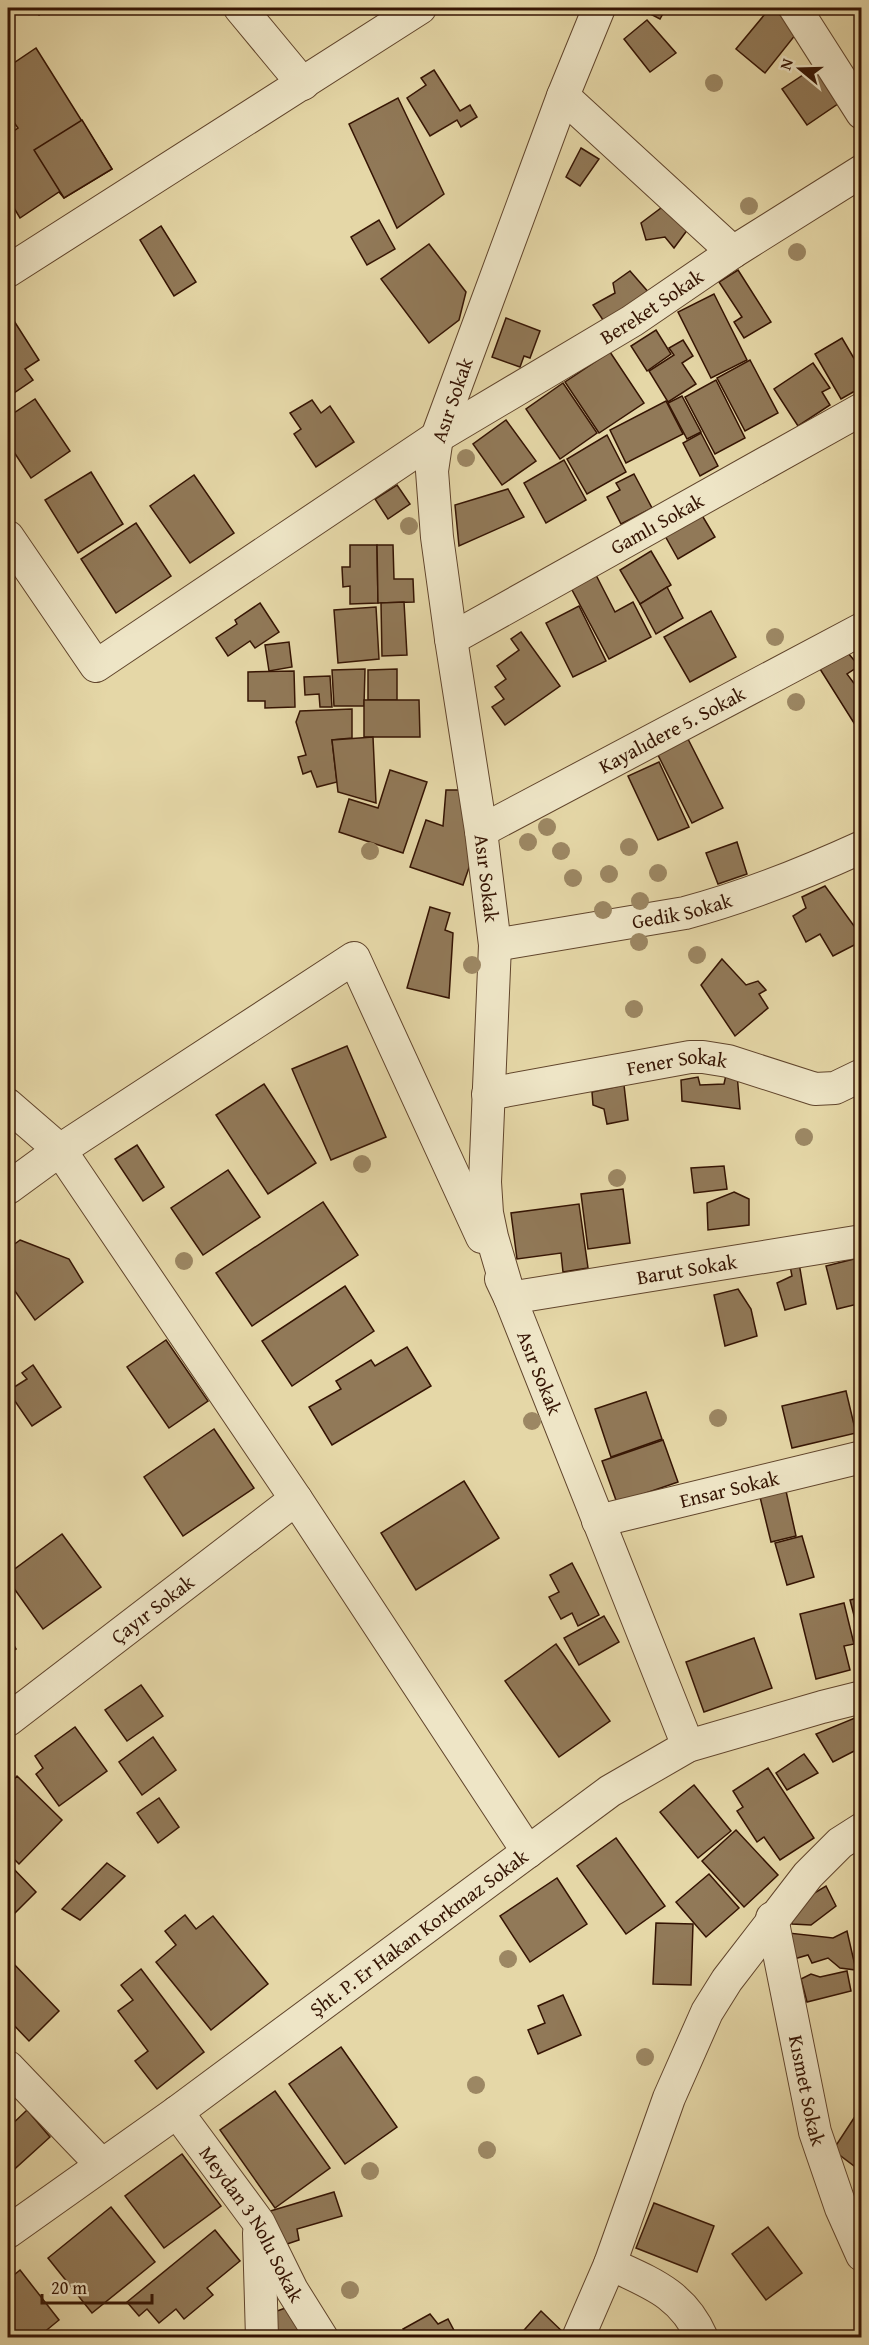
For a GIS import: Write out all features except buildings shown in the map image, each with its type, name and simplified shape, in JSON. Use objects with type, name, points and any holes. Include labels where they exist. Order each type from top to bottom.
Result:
[{"type":"street","points":[[240,8],[303,84]]},
{"type":"street","points":[[8,271],[420,8]]},
{"type":"street","name":"Asır Sokak","points":[[599,8],[563,96],[437,437],[432,485],[451,639],[481,831],[495,945],[485,1182],[487,1213],[510,1298],[688,1746]]},
{"type":"street","points":[[795,8],[861,113]]},
{"type":"street","points":[[563,96],[733,252]]},
{"type":"street","name":"Bereket Sokak","points":[[8,537],[96,666],[437,437],[632,321],[733,252],[861,171]]},
{"type":"street","name":"Gamlı Sokak","points":[[451,639],[861,409]]},
{"type":"street","name":"Kayalıdere 5. Sokak","points":[[481,831],[861,629]]},
{"type":"street","name":"Gedik Sokak","points":[[495,945],[685,913],[714,906],[861,847]]},
{"type":"street","points":[[8,1188],[60,1150],[354,958],[510,1298]]},
{"type":"street","name":"Fener Sokak","points":[[488,1094],[690,1057],[728,1061],[815,1089],[835,1088],[861,1075]]},
{"type":"street","points":[[8,1105],[60,1150],[296,1499],[528,1852]]},
{"type":"street","name":"Barut Sokak","points":[[510,1298],[861,1241]]},
{"type":"street","name":"Ensar Sokak","points":[[598,1521],[861,1457]]},
{"type":"street","name":"Çayır Sokak","points":[[8,1720],[296,1499]]},
{"type":"street","name":"Şht. P. Er Hakan Korkmaz Sokak","points":[[8,2232],[177,2112],[610,1791],[688,1746],[861,1698]]},
{"type":"street","points":[[578,2337],[610,2264],[669,2098],[696,2034],[727,1980],[772,1918],[822,1861],[861,1829]]},
{"type":"street","name":"Kısmet Sokak","points":[[772,1918],[815,2132],[841,2208],[861,2255]]},
{"type":"street","points":[[8,2067],[102,2165]]},
{"type":"street","name":"Meydan 3 Nolu Sokak","points":[[177,2112],[259,2223],[292,2290],[322,2337]]},
{"type":"street","points":[[259,2223],[262,2337]]},
{"type":"street","points":[[610,2264],[659,2286],[672,2295],[685,2309],[702,2337]]}]
